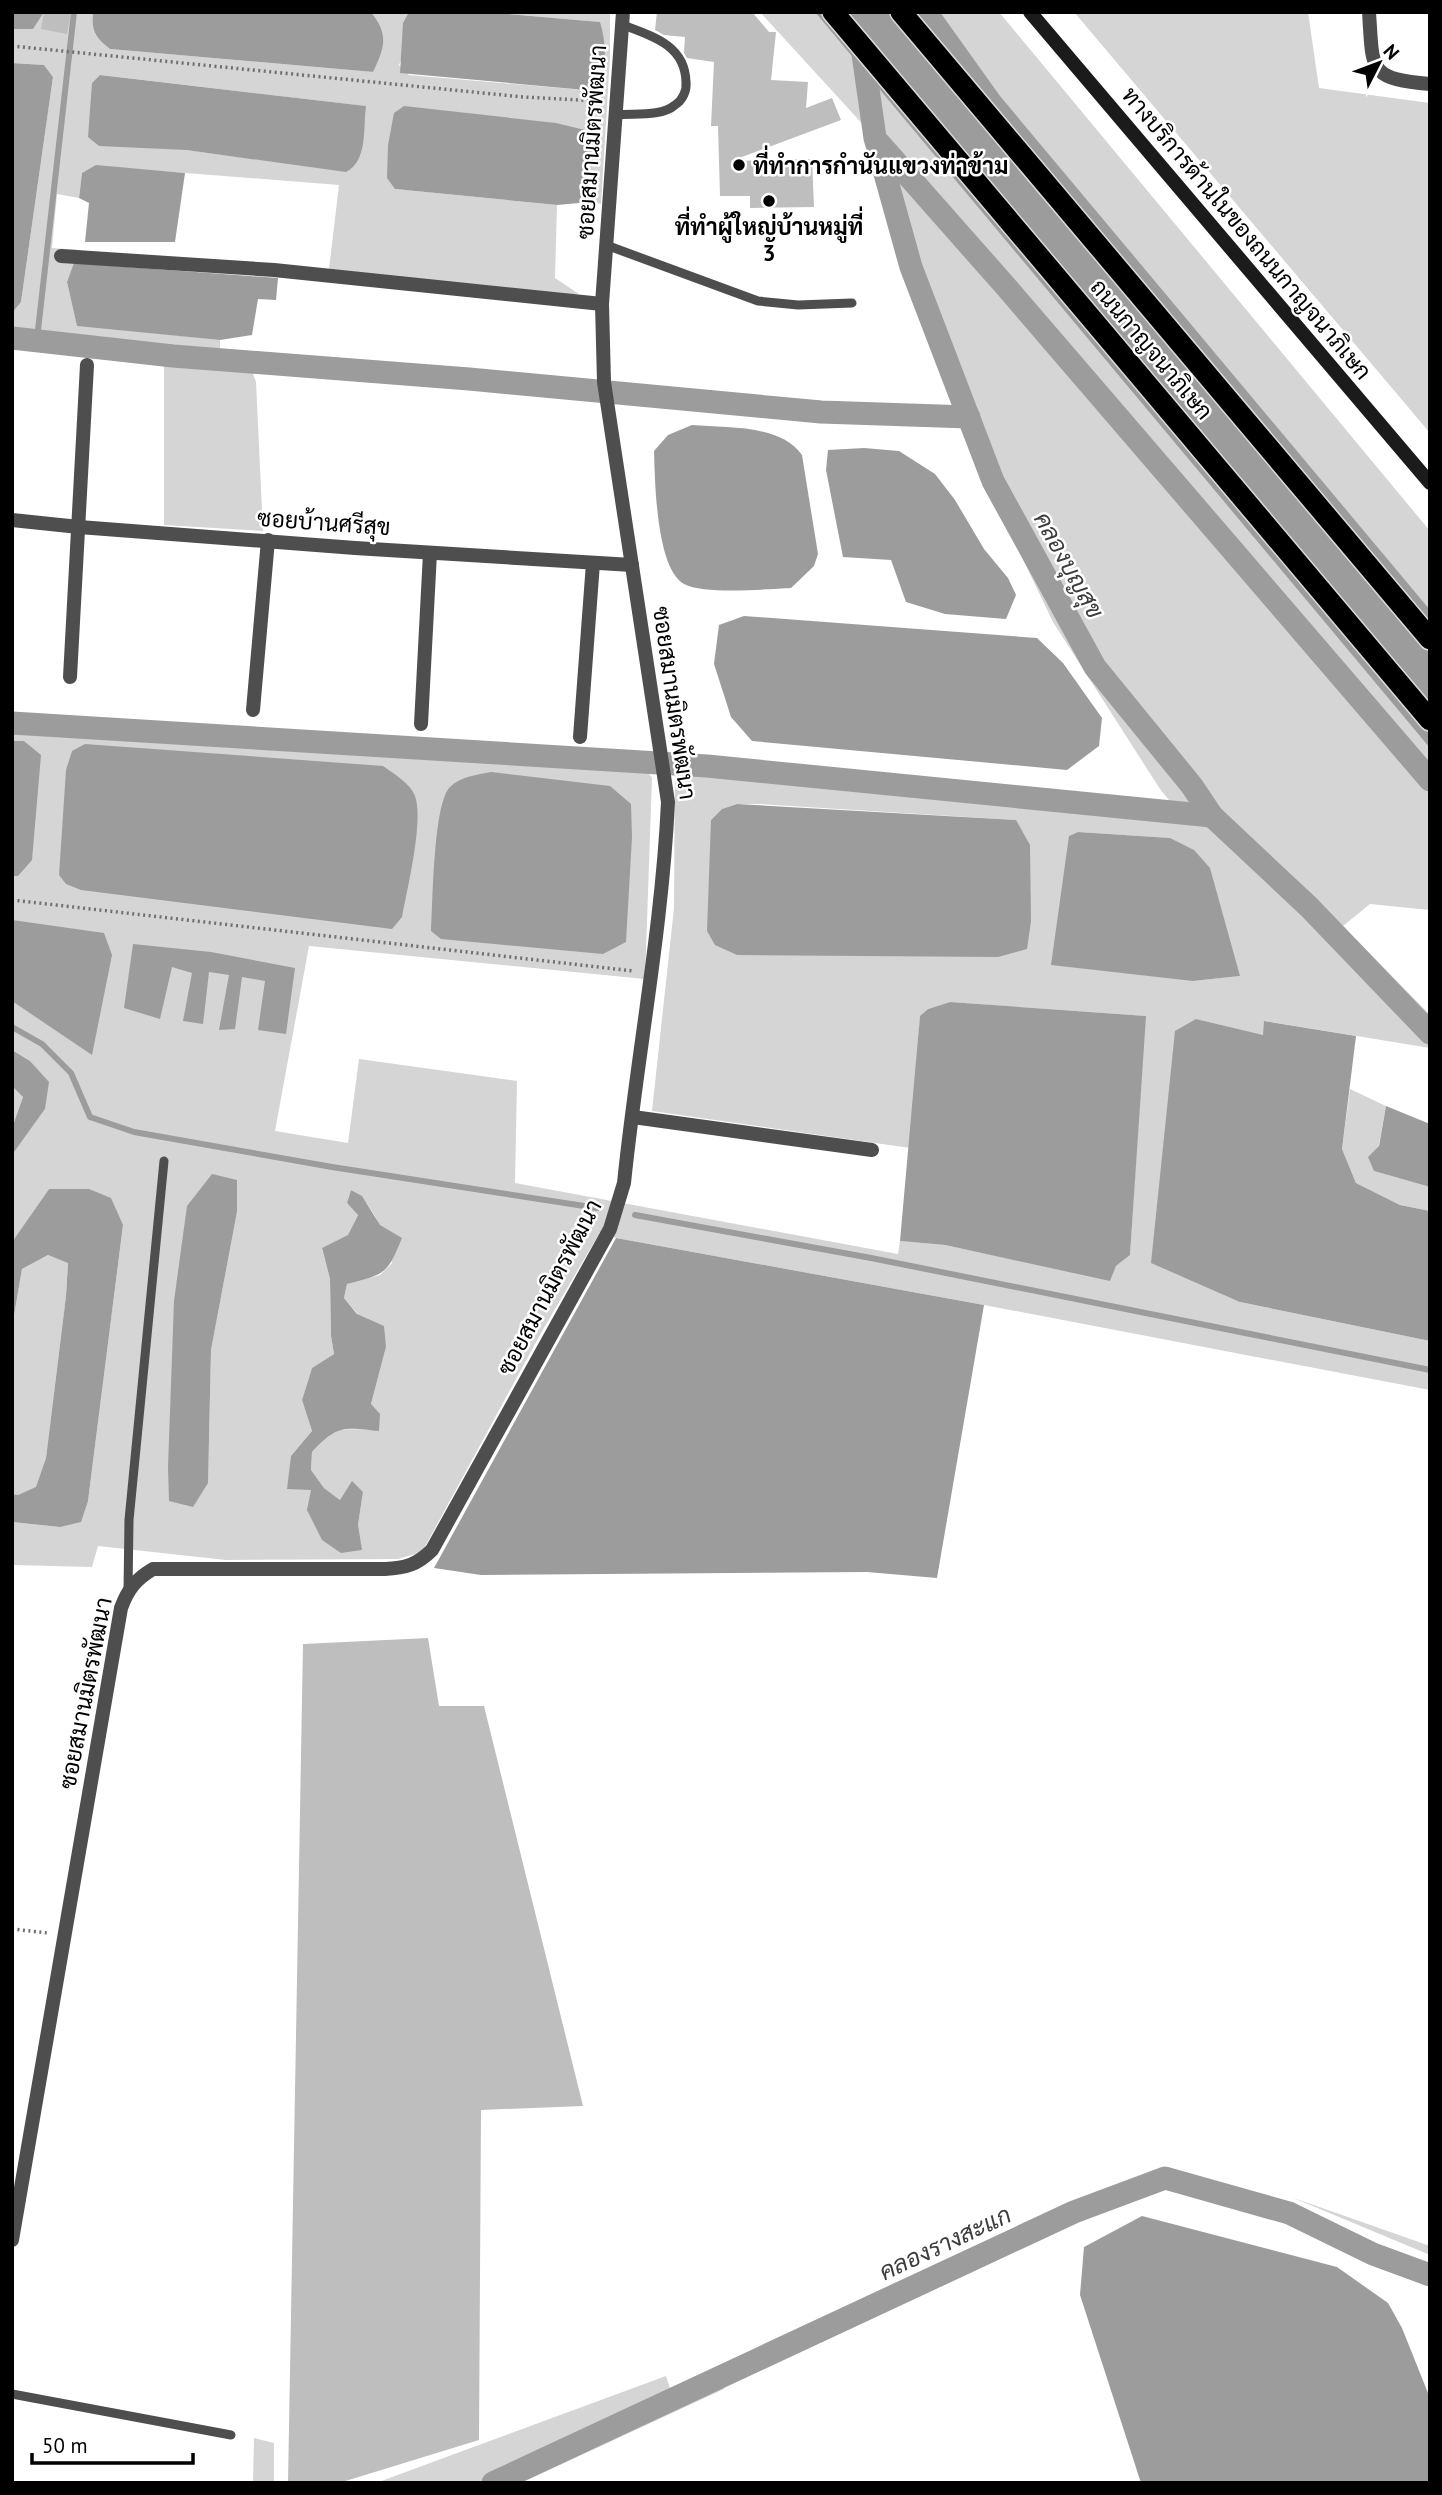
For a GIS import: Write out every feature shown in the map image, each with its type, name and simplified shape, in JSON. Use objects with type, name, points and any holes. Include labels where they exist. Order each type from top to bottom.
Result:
[{"type":"highway","name":"ถนนกาญจนาภิเษก","points":[[833,12],[1430,720]]},
{"type":"highway","name":"ถนนกาญจนาภิเษก","points":[[901,12],[1430,639]]},
{"type":"main road","name":"ทางบริการด้านในของถนนกาญจนาภิเษก","points":[[1030,12],[1430,483]]},
{"type":"street","points":[[1369,12],[1373,62],[1378,72],[1400,82],[1430,84]]},
{"type":"street","name":"ซอยสมานมิตรพัฒนา","points":[[12,2240],[121,1608],[128,1591],[138,1578],[153,1569],[385,1570],[404,1569],[420,1562],[432,1550],[610,1229],[624,1183],[653,973],[668,802],[604,382],[602,304],[623,18]]},
{"type":"street","points":[[61,256],[274,270],[602,304]]},
{"type":"street","points":[[70,677],[87,365]]},
{"type":"street","name":"ซอยบ้านศรีสุข","points":[[12,520],[430,553],[632,565]]},
{"type":"street","points":[[253,710],[268,540]]},
{"type":"street","points":[[421,723],[430,553]]},
{"type":"street","points":[[580,737],[593,563]]},
{"type":"street","points":[[633,1117],[872,1150]]},
{"type":"lane","points":[[617,108],[660,112],[676,105],[687,90],[686,69],[680,57],[662,39],[623,18]]},
{"type":"lane","points":[[606,245],[758,301],[798,305],[852,303]]},
{"type":"lane","points":[[128,1591],[129,1520],[164,1161]]},
{"type":"lane","points":[[12,2393],[231,2435]]},
{"type":"path","points":[[12,46],[617,108]]},
{"type":"path","points":[[12,900],[653,973]]},
{"type":"path","points":[[12,1929],[65,1934]]},
{"type":"shaded area","points":[[12,12],[93,12],[95,33],[110,49],[373,72],[380,56],[383,34],[371,12],[409,12],[404,26],[403,53],[399,65],[409,75],[596,91],[600,22],[486,12],[610,12],[610,57],[601,204],[590,202],[591,144],[395,189],[557,205],[555,278],[579,294],[549,295],[329,269],[339,185],[96,166],[82,173],[79,198],[57,194],[52,248],[81,250],[67,282],[77,325],[220,340],[220,365],[250,365],[256,382],[263,531],[164,525],[164,360],[12,346],[12,313],[21,302],[53,77],[44,65],[12,63]],"holes":[[[101,75],[365,106],[346,171],[186,150],[92,83]]]},
{"type":"shaded area","points":[[12,12],[44,12],[33,29],[12,29]]},
{"type":"shaded area","points":[[93,12],[371,12],[381,27],[383,41],[373,72],[110,49],[95,33]]},
{"type":"shaded area","points":[[409,12],[486,12],[600,22],[605,57],[600,83],[596,91],[400,73],[403,23]]},
{"type":"shaded area","points":[[760,12],[999,12],[1430,531],[1430,910],[1370,904],[1343,926],[1430,1015],[1430,1048],[1265,1021],[1264,1036],[1196,1019],[1240,1302],[1430,1341],[1430,1390],[616,1238],[600,1232],[541,1333],[422,1552],[398,1559],[226,1560],[98,1546],[92,1567],[12,1565],[12,1522],[60,1527],[88,1501],[123,1225],[49,1189],[12,1242],[12,1155],[45,1109],[30,1061],[12,1050],[12,876],[19,875],[24,741],[12,741],[12,712],[637,756],[652,778],[645,979],[309,946],[275,1131],[348,1143],[359,1059],[517,1081],[515,1183],[898,1254],[900,1241],[945,1245],[1110,1280],[1116,1266],[1130,1255],[1145,1016],[950,1002],[928,1009],[920,1017],[910,1148],[652,1111],[674,908],[675,758],[1173,805],[1053,622],[964,437],[903,266],[868,130]],"holes":[[[737,804],[759,804],[1016,820],[711,820],[722,809]],[[1078,832],[1169,838],[1239,976],[1193,981],[1069,836]],[[212,1174],[237,1212],[211,1350],[208,1482]],[[351,1190],[367,1204],[378,1222],[392,1263],[380,1275],[347,1284],[344,1298],[386,1347],[371,1404],[379,1430],[349,1429],[329,1436],[312,1452],[311,1470],[324,1488],[340,1500],[363,1492],[358,1525],[312,1489],[288,1489],[291,1456],[312,1431],[302,1400],[312,1368],[334,1354],[330,1279],[322,1249],[348,1236],[358,1214],[347,1203]]]},
{"type":"shaded area","points":[[815,12],[940,12],[1000,96],[1430,610],[1430,748]]},
{"type":"shaded area","points":[[1074,12],[1308,12],[1319,88],[1430,103],[1430,433]]},
{"type":"shaded area","points":[[12,63],[44,65],[53,77],[21,302],[12,313]]},
{"type":"shaded area","points":[[100,75],[366,106],[361,152],[353,167],[346,172],[186,150],[99,146],[88,137],[92,83]]},
{"type":"shaded area","points":[[404,106],[556,123],[585,130],[591,144],[590,202],[557,205],[395,189],[387,178],[388,145],[394,113]]},
{"type":"shaded area","points":[[96,165],[185,173],[175,242],[85,242],[89,203],[79,198],[82,173]]},
{"type":"shaded area","points":[[74,263],[278,278],[276,300],[258,299],[252,335],[220,340],[77,326],[67,282]]},
{"type":"shaded area","points":[[692,425],[767,433],[793,445],[802,455],[818,554],[814,566],[791,588],[706,589],[684,584],[675,575],[662,543],[654,451],[668,435]]},
{"type":"shaded area","points":[[864,448],[899,451],[935,474],[955,500],[984,549],[1008,578],[1016,595],[1006,619],[945,614],[906,602],[891,560],[843,557],[826,470],[828,450]]},
{"type":"shaded area","points":[[744,616],[1037,638],[1063,663],[1102,718],[1099,746],[1067,770],[752,741],[731,717],[714,664],[719,625]]},
{"type":"shaded area","points":[[12,741],[24,741],[41,755],[32,860],[18,876],[12,876]]},
{"type":"shaded area","points":[[85,744],[383,766],[409,787],[415,796],[417,807],[414,855],[402,917],[392,929],[81,890],[66,884],[59,875],[66,770],[72,751]]},
{"type":"shaded area","points":[[491,772],[610,786],[631,804],[632,837],[626,942],[603,954],[441,939],[431,931],[437,833],[444,797],[450,787],[459,780]]},
{"type":"shaded area","points":[[737,804],[1016,820],[1030,845],[1031,921],[1027,949],[998,957],[737,955],[715,945],[707,931],[711,820],[722,809]]},
{"type":"shaded area","points":[[1078,832],[1170,838],[1194,850],[1210,868],[1240,976],[1193,981],[1051,965],[1069,836]]},
{"type":"shaded area","points":[[12,920],[104,933],[112,955],[92,1055],[12,1001]]},
{"type":"shaded area","points":[[133,944],[211,952],[295,968],[286,1034],[258,1030],[265,981],[242,977],[235,1029],[219,1030],[229,975],[209,972],[203,1024],[183,1021],[192,973],[172,967],[160,1019],[124,1008]]},
{"type":"shaded area","points":[[950,1002],[1146,1016],[1130,1255],[1116,1266],[1110,1281],[945,1245],[900,1241],[920,1016],[928,1009]]},
{"type":"shaded area","points":[[1196,1019],[1263,1035],[1264,1021],[1356,1036],[1342,1149],[1356,1183],[1400,1205],[1430,1211],[1430,1341],[1240,1302],[1151,1263],[1175,1031]]},
{"type":"shaded area","points":[[12,1050],[30,1061],[49,1082],[45,1109],[12,1155],[12,1128],[23,1097],[12,1086]]},
{"type":"shaded area","points":[[12,1086],[23,1097],[12,1128]]},
{"type":"shaded area","points":[[1350,1089],[1386,1106],[1374,1171],[1430,1187],[1430,1211],[1400,1205],[1356,1183],[1342,1149]]},
{"type":"shaded area","points":[[1386,1106],[1430,1124],[1430,1187],[1374,1171],[1368,1157],[1379,1146]]},
{"type":"shaded area","points":[[212,1174],[237,1180],[237,1212],[211,1350],[208,1483],[193,1507],[169,1501],[174,1301],[187,1206]]},
{"type":"shaded area","points":[[49,1189],[89,1189],[111,1198],[123,1225],[88,1501],[81,1522],[60,1527],[12,1522],[12,1494],[18,1495],[36,1487],[46,1458],[68,1263],[48,1255],[22,1269],[12,1327],[12,1242]]},
{"type":"shaded area","points":[[351,1190],[362,1196],[380,1225],[402,1238],[388,1266],[377,1275],[347,1284],[344,1298],[357,1314],[384,1326],[386,1347],[371,1404],[380,1414],[379,1431],[349,1429],[335,1432],[312,1452],[311,1470],[324,1488],[340,1500],[352,1481],[363,1492],[358,1525],[362,1550],[341,1553],[322,1540],[307,1510],[311,1490],[287,1489],[291,1456],[312,1431],[302,1400],[312,1368],[334,1354],[330,1279],[322,1248],[348,1235],[358,1215],[347,1203]]},
{"type":"shaded area","points":[[616,1238],[984,1305],[937,1578],[867,1572],[481,1575],[434,1568]]},
{"type":"shaded area","points":[[48,1255],[68,1262],[46,1458],[36,1488],[18,1495],[12,1494],[12,1327],[22,1269]]},
{"type":"shaded area","points":[[1291,2197],[1430,2246],[1430,2255]]},
{"type":"shaded area","points":[[1142,2216],[1337,2267],[1388,2303],[1402,2328],[1430,2398],[1430,2483],[1141,2483],[1080,2295],[1084,2247]]},
{"type":"shaded area","points":[[715,2368],[724,2389],[521,2483],[376,2483],[666,2376],[671,2391]]},
{"type":"shaded area","points":[[254,2438],[274,2443],[274,2483],[253,2483]]},
{"type":"building","points":[[44,12],[71,12],[67,34],[41,29]]},
{"type":"building","points":[[657,12],[752,12],[769,32],[776,32],[771,80],[808,82],[806,108],[832,98],[841,120],[731,161],[812,159],[814,207],[750,208],[750,196],[720,196],[718,126],[711,126],[714,62],[687,58],[684,53],[685,37],[664,35],[655,30]]},
{"type":"building","points":[[428,1638],[439,1706],[484,1706],[583,2106],[481,2110],[479,2440],[339,2483],[288,2483],[303,1644]]},
{"type":"waterway","points":[[37,339],[74,12]]},
{"type":"waterway","name":"คลองบุญสุข","points":[[857,12],[875,138],[911,267],[993,481],[1095,667],[1192,786],[1212,816],[1309,907],[1430,1033]]},
{"type":"waterway","points":[[880,144],[1430,780]]},
{"type":"waterway","points":[[12,338],[173,356],[469,379],[821,412],[969,417]]},
{"type":"waterway","points":[[12,723],[707,766],[1212,816]]},
{"type":"waterway","points":[[12,1027],[42,1044],[71,1073],[90,1117],[134,1132],[332,1167],[597,1208]]},
{"type":"waterway","points":[[635,1215],[871,1258],[1430,1370]]},
{"type":"waterway","name":"คลองรางสะแก","points":[[493,2483],[1074,2212],[1165,2178],[1289,2213],[1373,2254],[1430,2275]]},
{"type":"place","name":"ที่ทำการกำนันแขวงท่าข้าม","points":[[739,165]]},
{"type":"place","name":"ที่ทำผู้ใหญ่บ้านหมู่ที่ 3","points":[[769,201]]}]
